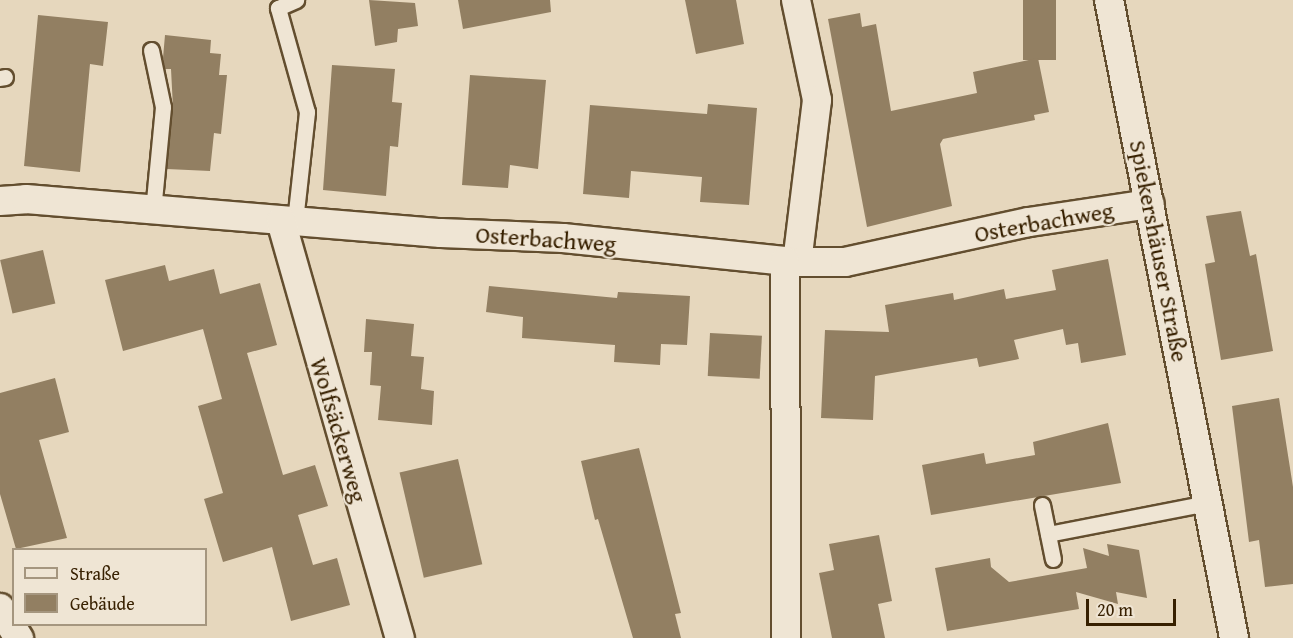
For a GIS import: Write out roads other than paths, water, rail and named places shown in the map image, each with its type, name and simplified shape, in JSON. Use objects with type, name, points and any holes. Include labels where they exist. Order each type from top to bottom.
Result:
[{"type":"street","points":[[786,638],[791,261],[816,100],[796,0]]},
{"type":"street","name":"Spiekershäuser Straße","points":[[1109,0],[1234,638]]},
{"type":"street","name":"Osterbachweg","points":[[0,201],[26,199],[288,221],[574,239],[791,261],[845,262],[1029,222],[1150,204]]},
{"type":"street","name":"Wolfsäckerweg","points":[[288,221],[400,638]]},
{"type":"street","points":[[0,608],[19,638]]},
{"type":"lane","points":[[288,221],[307,112],[278,8],[296,0]]},
{"type":"lane","points":[[151,50],[163,107],[153,211]]},
{"type":"lane","points":[[1048,534],[1208,503]]},
{"type":"lane","points":[[1042,505],[1053,559]]}]
